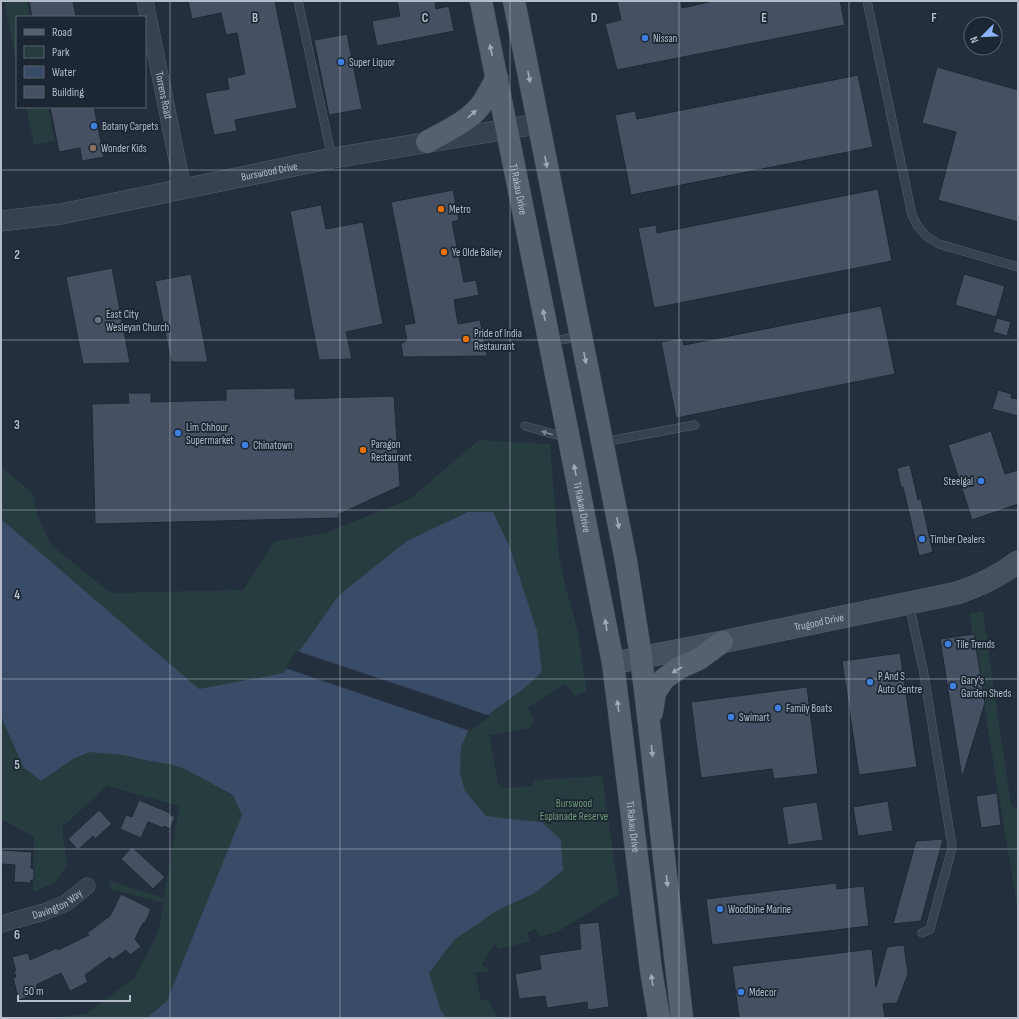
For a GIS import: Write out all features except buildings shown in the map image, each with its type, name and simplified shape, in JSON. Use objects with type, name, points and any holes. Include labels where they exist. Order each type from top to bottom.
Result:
[{"type":"main road","name":"Ti Rakau Drive","points":[[481,1],[613,663],[651,970],[659,1018]]},
{"type":"main road","points":[[514,1],[626,561],[641,657],[682,1018]]},
{"type":"main road","points":[[427,142],[463,122],[482,103],[497,78]]},
{"type":"main road","name":"Trugood Drive","points":[[613,663],[944,596],[972,588],[997,577],[1018,562]]},
{"type":"main road","points":[[649,724],[655,692],[664,679],[679,668],[699,659],[722,642]]},
{"type":"street","name":"Torrens Road","points":[[145,1],[183,189]]},
{"type":"street","name":"Burswood Drive","points":[[1,221],[60,214],[333,158],[538,124]]},
{"type":"street","name":"Davington Way","points":[[1,924],[44,912],[66,902],[86,886]]},
{"type":"lane","points":[[298,1],[333,158]]},
{"type":"lane","points":[[867,1],[912,215],[917,225],[926,236],[939,244],[1018,267]]},
{"type":"lane","points":[[550,342],[581,336]]},
{"type":"lane","points":[[602,442],[695,425]]},
{"type":"lane","points":[[526,426],[569,439]]},
{"type":"lane","points":[[909,603],[923,669],[952,848],[930,929],[922,934]]},
{"type":"green space","points":[[4,1],[27,1],[30,16],[16,16],[16,58]]},
{"type":"green space","points":[[26,108],[48,108],[55,141],[34,145]]},
{"type":"green space","name":"Burswood Esplanade Reserve","points":[[479,440],[550,444],[559,557],[577,628],[587,692],[574,696],[567,686],[563,685],[528,708],[534,719],[530,728],[489,735],[498,783],[503,788],[533,786],[533,780],[602,776],[619,894],[559,931],[540,937],[535,929],[527,933],[530,941],[500,949],[494,945],[482,964],[489,971],[475,972],[481,1000],[488,1000],[498,1018],[50,1018],[86,1014],[134,978],[158,933],[164,903],[110,889],[110,881],[164,898],[179,806],[107,786],[62,827],[67,866],[53,884],[33,892],[34,837],[1,819],[1,466],[32,493],[39,519],[52,546],[111,593],[243,590],[274,542],[325,533],[410,499]]},
{"type":"green space","points":[[983,612],[1011,805],[1018,810],[1018,912],[969,613]]},
{"type":"water","points":[[468,512],[493,512],[510,548],[537,631],[542,672],[527,686],[469,729],[461,747],[460,773],[465,791],[486,816],[542,822],[561,840],[563,870],[535,893],[496,911],[454,940],[429,973],[441,1011],[447,1018],[147,1018],[167,1001],[242,815],[233,795],[185,769],[170,764],[124,755],[89,752],[73,759],[41,781],[23,767],[1,716],[1,519],[199,689],[284,673],[336,599],[349,587],[407,541]]},
{"type":"pier","points":[[297,651],[490,716],[470,731],[285,668]]},
{"type":"place","name":"Nissan","points":[[645,38]]},
{"type":"place","name":"Super Liquor","points":[[341,62]]},
{"type":"place","name":"Botany Carpets","points":[[94,126]]},
{"type":"place","name":"Wonder Kids","points":[[93,148]]},
{"type":"place","name":"Metro","points":[[441,209]]},
{"type":"place","name":"Ye Olde Bailey","points":[[444,252]]},
{"type":"place","name":"East City Wesleyan Church","points":[[98,320]]},
{"type":"place","name":"Pride of India Restaurant","points":[[466,339]]},
{"type":"place","name":"Lim Chhour Supermarket","points":[[178,433]]},
{"type":"place","name":"Chinatown","points":[[245,445]]},
{"type":"place","name":"Paragon Restaurant","points":[[363,450]]},
{"type":"place","name":"Steelgal","points":[[981,481]]},
{"type":"place","name":"Timber Dealers","points":[[922,539]]},
{"type":"place","name":"Tile Trends","points":[[948,644]]},
{"type":"place","name":"P And S Auto Centre","points":[[870,682]]},
{"type":"place","name":"Gary's Garden Sheds","points":[[953,686]]},
{"type":"place","name":"Family Boats","points":[[778,708]]},
{"type":"place","name":"Swimart","points":[[731,717]]},
{"type":"place","name":"Woodbine Marine","points":[[720,909]]},
{"type":"place","name":"Mdecor","points":[[741,992]]}]
